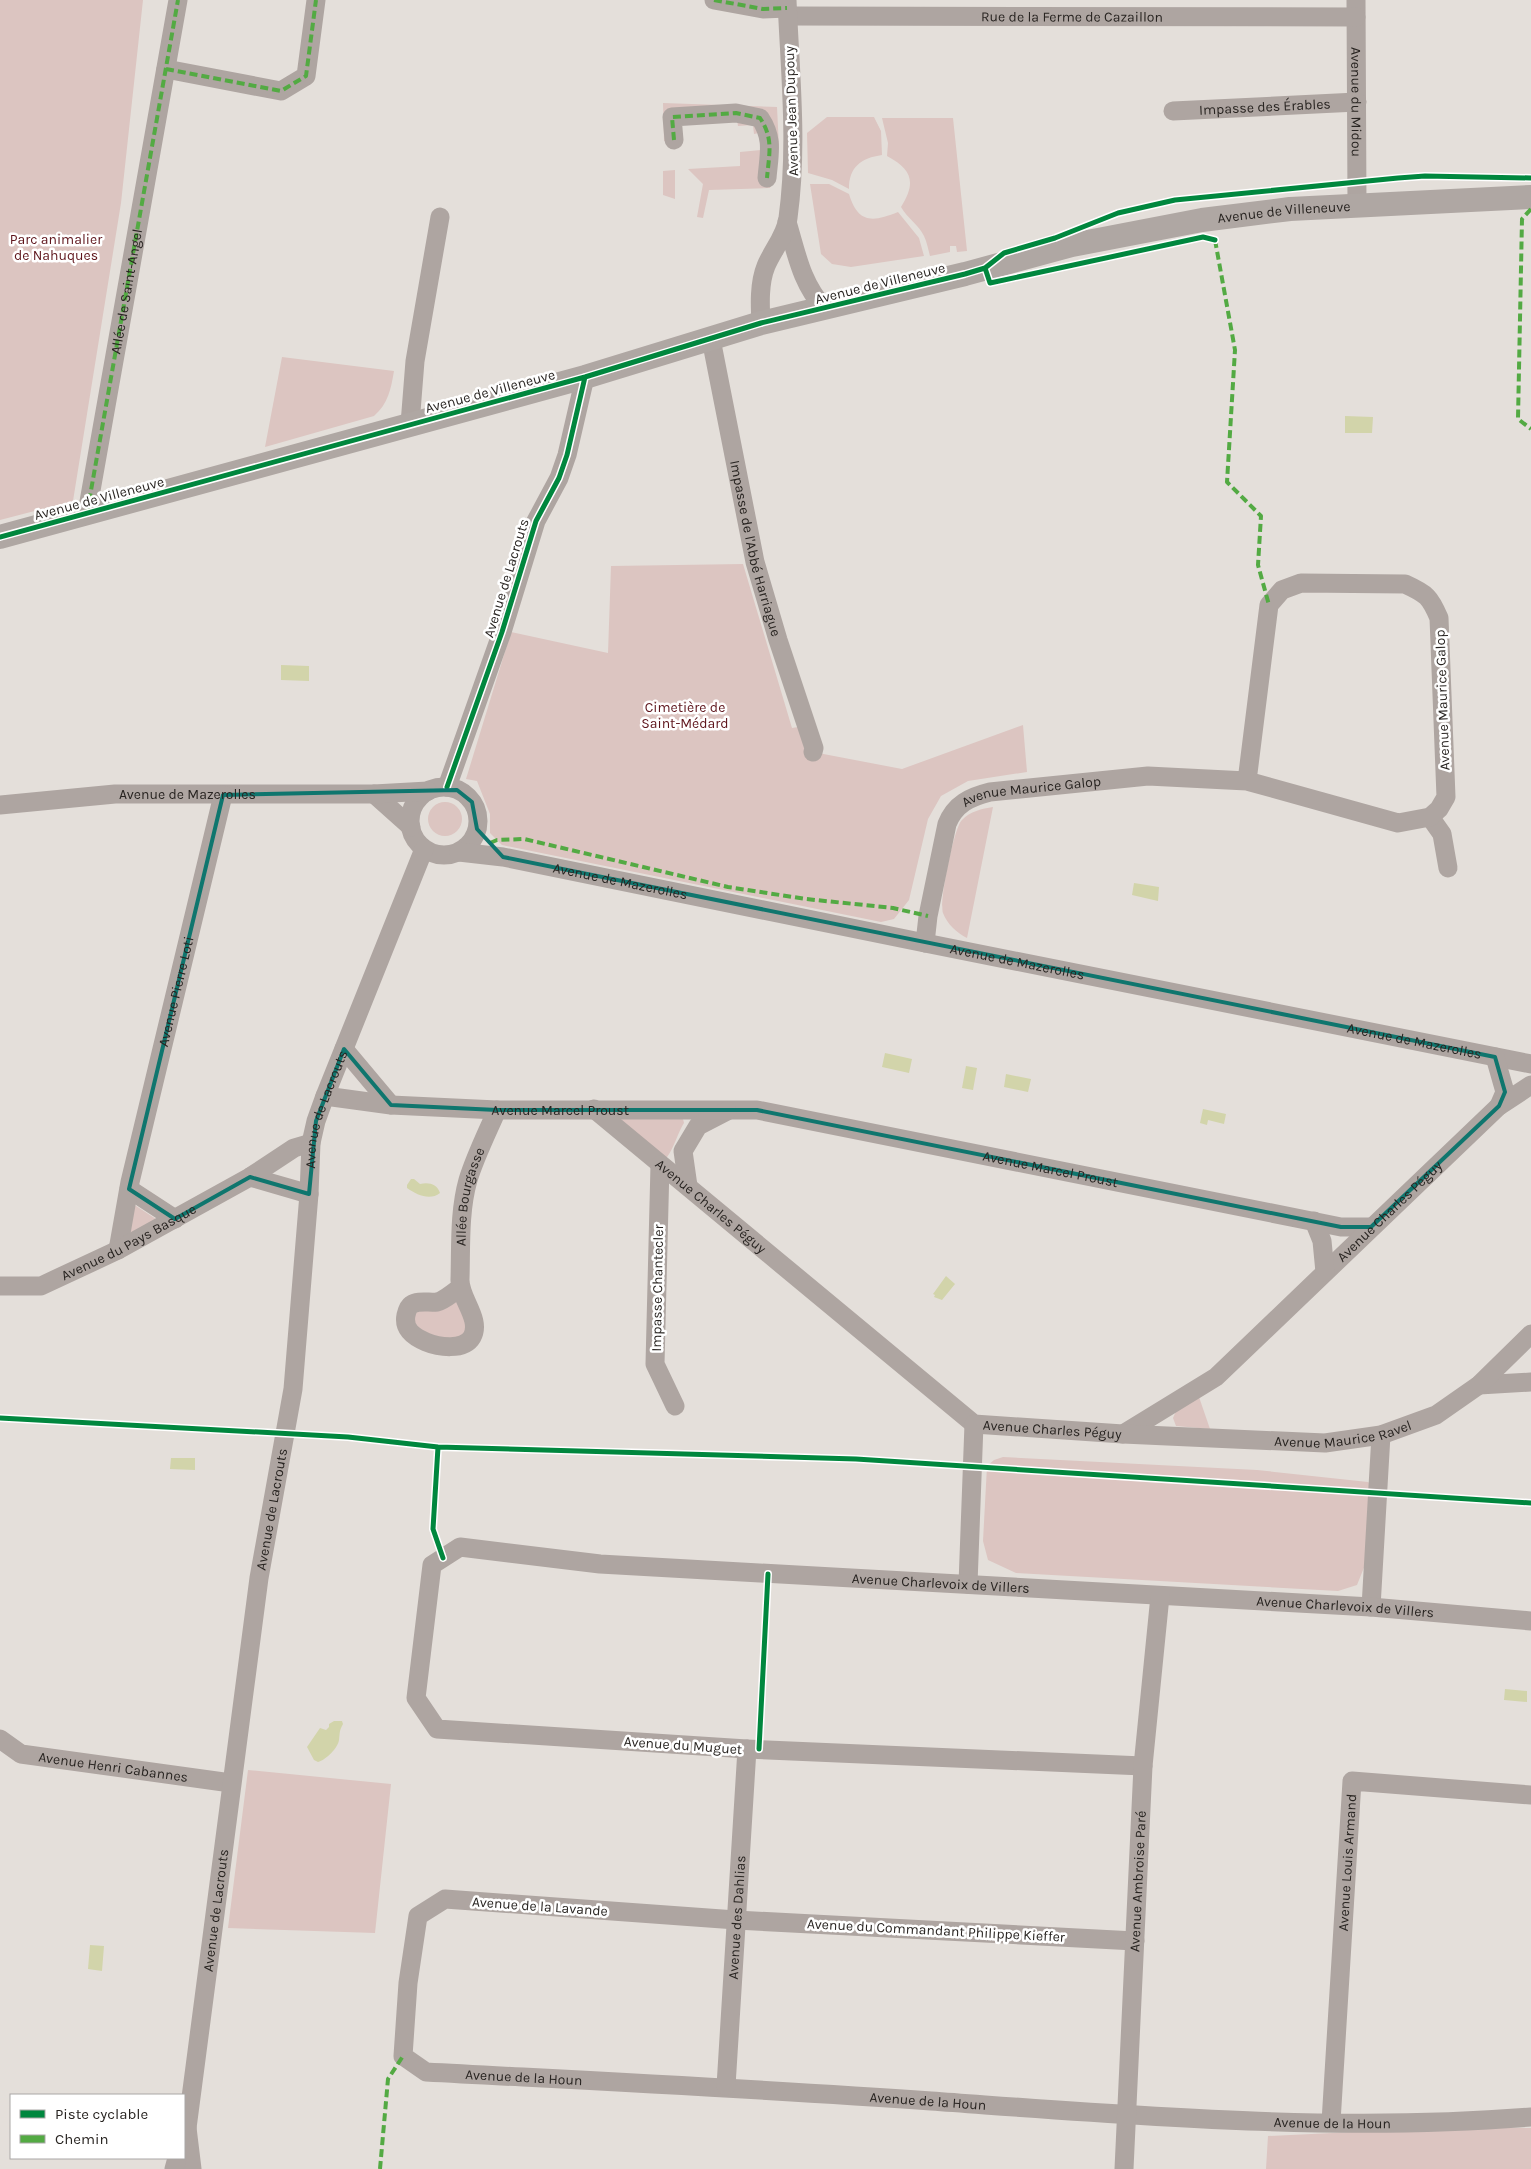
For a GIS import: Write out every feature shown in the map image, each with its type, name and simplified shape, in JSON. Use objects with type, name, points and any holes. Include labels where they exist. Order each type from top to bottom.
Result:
[{"type":"main road","name":"Avenue de Villeneuve","points":[[0,537],[585,377],[761,323],[1106,237],[1218,218],[1290,209],[1357,204],[1531,197]]},
{"type":"street","name":"Allée de Saint-Angel","points":[[87,513],[178,0]]},
{"type":"street","points":[[166,69],[281,91],[306,76],[316,0]]},
{"type":"street","name":"Rue de la Ferme de Cazaillon","points":[[714,0],[763,9],[1356,8]]},
{"type":"street","name":"Avenue Jean Dupouy","points":[[761,323],[760,299],[765,268],[787,222],[793,178],[794,123],[787,8]]},
{"type":"street","name":"Avenue du Midou","points":[[1356,8],[1357,204]]},
{"type":"street","name":"Impasse des Érables","points":[[1173,112],[1357,102]]},
{"type":"street","points":[[674,140],[672,117],[736,113],[760,118],[768,130],[770,147],[767,178]]},
{"type":"street","points":[[410,424],[415,361],[440,217]]},
{"type":"street","name":"Avenue Jean Dupouy","points":[[787,222],[805,282],[824,308]]},
{"type":"street","name":"Impasse de l'Abbé Harriague","points":[[711,339],[755,562],[814,748],[813,752]]},
{"type":"street","name":"Avenue de Lacrouts","points":[[447,788],[502,632],[536,521],[558,478],[567,455],[585,377]]},
{"type":"street","name":"Avenue Maurice Galop","points":[[925,943],[928,916],[947,824],[952,812],[970,798],[990,792],[1148,776],[1247,781],[1398,823],[1430,817],[1439,809],[1446,796],[1439,618],[1431,600],[1419,590],[1405,584],[1301,583],[1282,590],[1269,605],[1247,781]]},
{"type":"street","points":[[374,794],[411,827],[418,843],[424,849],[441,855],[459,852],[471,843],[477,829],[478,820],[472,802],[457,790],[447,788],[428,791],[416,802],[412,810],[411,827]]},
{"type":"street","name":"Avenue de Mazerolles","points":[[0,805],[115,794],[374,794],[428,791]]},
{"type":"street","name":"Avenue Pierre Loti","points":[[118,1250],[129,1189],[223,795]]},
{"type":"street","points":[[1430,817],[1442,834],[1448,868]]},
{"type":"street","points":[[477,829],[504,857]]},
{"type":"street","name":"Avenue de Lacrouts","points":[[192,2169],[185,2133],[259,1578],[293,1389],[309,1194],[311,1143],[316,1120],[325,1096],[424,849]]},
{"type":"street","name":"Avenue de Mazerolles","points":[[459,852],[504,857],[1531,1064]]},
{"type":"street","points":[[344,1049],[391,1105]]},
{"type":"street","points":[[1495,1057],[1505,1092],[1499,1106]]},
{"type":"street","name":"Avenue Charles Péguy","points":[[594,1109],[660,1166],[688,1186],[974,1424],[1123,1434],[1216,1376],[1499,1106],[1531,1085]]},
{"type":"street","name":"Avenue Marcel Proust","points":[[325,1096],[391,1105],[497,1110],[757,1110],[1341,1227],[1371,1227]]},
{"type":"street","points":[[688,1186],[683,1151],[698,1126],[730,1109]]},
{"type":"street","name":"Allée Bourgasse","points":[[460,1288],[461,1228],[468,1180],[497,1110]]},
{"type":"street","name":"Avenue du Pays Basque","points":[[0,1286],[41,1286],[118,1250],[250,1177],[294,1148],[311,1143]]},
{"type":"street","name":"Impasse Chantecler","points":[[660,1166],[655,1364],[675,1406]]},
{"type":"street","points":[[250,1177],[309,1194]]},
{"type":"street","points":[[129,1189],[174,1219]]},
{"type":"street","points":[[1314,1221],[1322,1241],[1325,1272]]},
{"type":"street","name":"Avenue Maurice Ravel","points":[[1123,1434],[1325,1443],[1381,1436],[1436,1416],[1479,1385],[1531,1334]]},
{"type":"street","points":[[1479,1385],[1531,1382]]},
{"type":"street","points":[[968,1584],[974,1424]]},
{"type":"street","points":[[1372,1607],[1381,1436]]},
{"type":"street","name":"Avenue Charlevoix de Villers","points":[[423,1642],[432,1565],[460,1547],[600,1564],[1372,1607],[1531,1621]]},
{"type":"street","name":"Avenue Ambroise Paré","points":[[1124,2169],[1143,1766],[1160,1596]]},
{"type":"street","name":"Avenue du Muguet","points":[[423,1642],[416,1698],[437,1729],[747,1749],[1143,1766]]},
{"type":"street","name":"Avenue Henri Cabannes","points":[[0,1739],[21,1754],[231,1783]]},
{"type":"street","name":"Avenue des Dahlias","points":[[726,2086],[747,1749]]},
{"type":"street","name":"Avenue Louis Armand","points":[[1331,2122],[1352,1781],[1531,1795]]},
{"type":"street","name":"Avenue de la Lavande","points":[[408,1983],[418,1916],[445,1899],[736,1920]]},
{"type":"street","name":"Avenue du Commandant Philippe Kieffer","points":[[736,1920],[1135,1941]]},
{"type":"street","name":"Avenue de la Houn","points":[[408,1983],[403,2056],[426,2072],[726,2086],[1127,2114],[1331,2122],[1481,2121],[1531,2117]]},
{"type":"highlighted area","points":[[457,790],[472,802],[477,829],[503,857],[1495,1057],[1505,1092],[1499,1106],[1371,1227],[1341,1227],[757,1110],[497,1110],[391,1105],[344,1049],[316,1121],[309,1194],[250,1177],[175,1219],[129,1189],[223,795]]},
{"type":"green space","name":"Parc animalier de Nahuques","points":[[0,0],[143,0],[121,203],[73,501],[0,520]]},
{"type":"green space","points":[[663,103],[777,107],[779,147],[770,188],[709,190],[703,218],[697,217],[703,184],[688,169],[740,166],[740,152],[761,150],[759,133],[754,134],[753,125],[738,126],[737,120],[681,124],[674,140],[664,141]]},
{"type":"green space","points":[[827,117],[874,117],[881,131],[882,155],[862,161],[854,169],[849,189],[832,180],[808,173],[807,133]]},
{"type":"green space","points":[[882,118],[953,118],[967,251],[957,252],[956,246],[950,246],[950,252],[930,256],[922,232],[901,207],[909,191],[909,178],[902,166],[887,156],[888,143]]},
{"type":"green space","points":[[675,170],[675,199],[663,195],[663,171]]},
{"type":"green space","points":[[810,184],[829,184],[849,194],[857,211],[862,216],[874,219],[898,212],[919,238],[924,256],[851,267],[832,264],[821,254]]},
{"type":"green space","points":[[282,357],[394,371],[392,384],[383,406],[374,416],[265,447]]},
{"type":"green space","name":"Cimetière de Saint-Médard","points":[[743,564],[792,728],[804,726],[813,752],[902,769],[1023,725],[1027,772],[968,781],[941,796],[928,819],[909,900],[894,919],[881,922],[502,845],[490,833],[490,814],[477,781],[466,779],[511,632],[608,653],[611,566]]},
{"type":"green space","points":[[445,802],[452,803],[457,807],[461,812],[461,826],[457,831],[452,835],[445,836],[438,835],[433,831],[429,826],[428,819],[429,812],[433,807],[438,803]]},
{"type":"green space","points":[[993,807],[967,938],[953,928],[943,913],[943,895],[948,865],[955,836],[962,820],[972,812]]},
{"type":"green space","points":[[619,1117],[683,1119],[684,1123],[670,1153],[665,1159],[618,1121]]},
{"type":"green space","points":[[133,1204],[156,1219],[128,1235]]},
{"type":"green space","points":[[456,1297],[469,1325],[460,1340],[425,1338],[410,1326],[410,1315]]},
{"type":"green space","points":[[1199,1397],[1210,1429],[1176,1426],[1173,1418],[1177,1409]]},
{"type":"green space","points":[[1003,1457],[1257,1470],[1368,1482],[1372,1485],[1367,1560],[1357,1585],[1338,1591],[1016,1573],[988,1560],[983,1541],[987,1466],[994,1460]]},
{"type":"green space","points":[[248,1770],[391,1784],[375,1933],[228,1928]]},
{"type":"green space","points":[[1457,2127],[1531,2128],[1531,2169],[1266,2169],[1268,2136]]},
{"type":"shaded area","points":[[1345,416],[1373,417],[1372,433],[1345,433]]},
{"type":"shaded area","points":[[281,665],[309,666],[309,681],[281,680]]},
{"type":"shaded area","points":[[1134,883],[1159,887],[1158,901],[1132,895]]},
{"type":"shaded area","points":[[885,1053],[912,1059],[909,1073],[882,1067]]},
{"type":"shaded area","points":[[966,1066],[977,1068],[973,1090],[962,1088]]},
{"type":"shaded area","points":[[1006,1074],[1031,1079],[1028,1092],[1004,1087]]},
{"type":"shaded area","points":[[1203,1109],[1226,1114],[1224,1124],[1208,1120],[1207,1125],[1200,1123]]},
{"type":"shaded area","points":[[411,1179],[420,1184],[432,1184],[440,1193],[428,1197],[415,1193],[407,1188]]},
{"type":"shaded area","points":[[946,1276],[955,1284],[942,1300],[934,1297],[935,1295],[933,1294]]},
{"type":"shaded area","points":[[171,1458],[195,1458],[195,1470],[170,1469]]},
{"type":"shaded area","points":[[1505,1689],[1527,1691],[1527,1702],[1504,1700]]},
{"type":"shaded area","points":[[334,1721],[342,1721],[343,1724],[338,1743],[325,1759],[318,1762],[314,1760],[307,1747],[320,1728],[326,1730],[329,1724]]},
{"type":"shaded area","points":[[90,1945],[104,1946],[102,1971],[88,1969]]},
{"type":"marked path","points":[[87,513],[178,0]]},
{"type":"marked path","points":[[166,69],[281,91],[306,76],[316,0]]},
{"type":"marked path","points":[[714,0],[763,9],[787,8]]},
{"type":"marked path","points":[[674,140],[672,117],[736,113],[760,118],[767,133],[770,147],[767,178]]},
{"type":"marked path","points":[[1531,209],[1522,219],[1518,419],[1531,429]]},
{"type":"marked path","points":[[1215,240],[1235,350],[1227,482],[1261,516],[1258,565],[1269,605]]},
{"type":"marked path","points":[[490,843],[497,840],[524,839],[728,887],[806,899],[893,908],[928,916]]},
{"type":"marked path","points":[[380,2169],[388,2079],[403,2056]]},
{"type":"cycle path","points":[[0,537],[585,377],[761,323],[965,274],[985,268],[1004,253],[1055,238],[1118,213],[1175,200],[1398,178],[1425,176],[1531,178]]},
{"type":"cycle path","points":[[985,268],[990,283],[1203,237],[1215,240]]},
{"type":"cycle path","points":[[447,787],[502,632],[536,521],[559,478],[567,455],[585,377]]},
{"type":"cycle path","points":[[0,1418],[348,1437],[438,1447],[856,1459],[1531,1503]]},
{"type":"cycle path","points":[[438,1447],[433,1529],[443,1558]]},
{"type":"cycle path","points":[[759,1749],[768,1574]]}]
